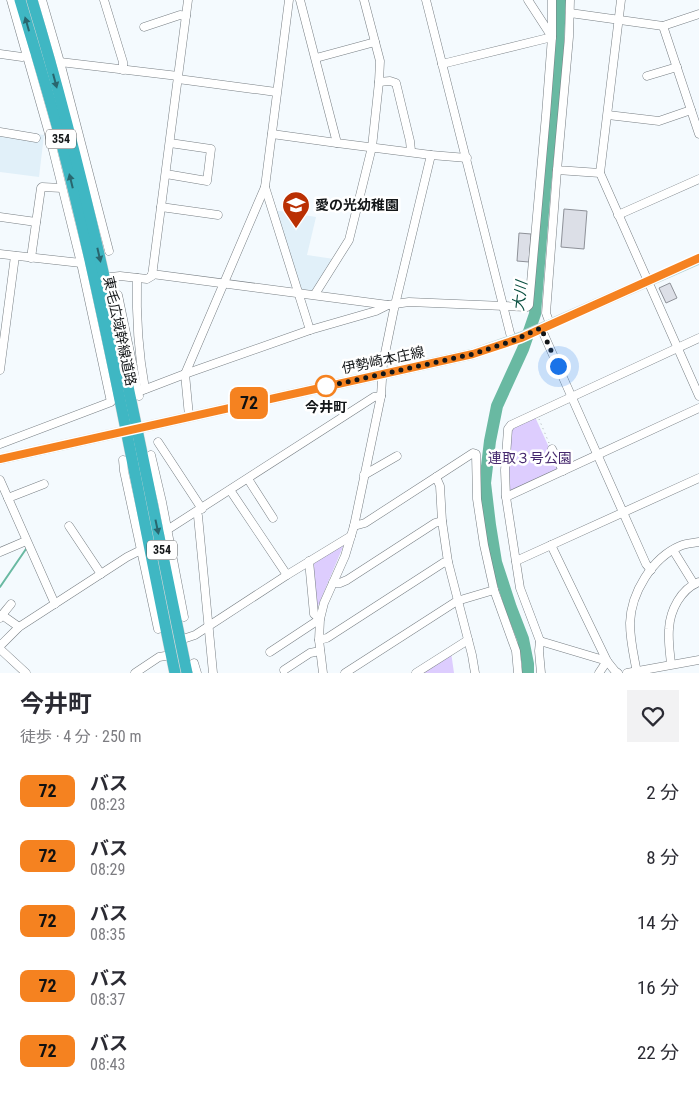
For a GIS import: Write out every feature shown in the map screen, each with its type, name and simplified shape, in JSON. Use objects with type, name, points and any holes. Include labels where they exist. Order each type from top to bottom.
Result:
[{"type":"highway","name":"東毛広域幹線道路","points":[[20,0],[61,141],[80,218],[118,337],[147,537],[175,673]]},
{"type":"highway","name":"東毛広域幹線道路","points":[[34,5],[92,225],[108,367],[146,477],[186,673]]},
{"type":"main road","name":"伊勢崎本庄線","points":[[0,459],[473,354],[517,339],[699,258]]},
{"type":"street","points":[[0,444],[111,402],[108,367],[91,310],[66,200],[11,0]]},
{"type":"street","points":[[42,0],[109,251]]},
{"type":"street","points":[[99,278],[120,276],[150,278],[152,274],[188,0]]},
{"type":"street","points":[[189,416],[185,374],[265,186],[288,0]]},
{"type":"street","points":[[300,0],[337,143]]},
{"type":"street","points":[[315,294],[349,240],[372,147],[380,61],[364,0]]},
{"type":"street","points":[[426,0],[505,305],[517,339]]},
{"type":"street","points":[[528,0],[552,37]]},
{"type":"street","points":[[141,392],[185,374],[310,330],[396,304],[409,302],[527,307],[529,305],[552,37],[552,0]]},
{"type":"street","points":[[570,0],[546,313],[543,327],[623,513],[646,564],[651,570]]},
{"type":"street","points":[[621,0],[620,21],[600,174],[699,396]]},
{"type":"street","points":[[106,1],[123,62],[123,70]]},
{"type":"street","points":[[34,5],[49,24]]},
{"type":"street","points":[[570,13],[663,26],[699,14]]},
{"type":"street","points":[[144,27],[180,15],[186,16]]},
{"type":"street","points":[[663,26],[699,134]]},
{"type":"street","points":[[442,64],[552,37]]},
{"type":"street","points":[[316,58],[375,42]]},
{"type":"street","points":[[0,54],[22,57],[27,55]]},
{"type":"street","points":[[60,62],[276,92]]},
{"type":"street","points":[[35,86],[39,63]]},
{"type":"street","points":[[647,76],[677,67]]},
{"type":"street","points":[[379,82],[390,81],[396,83],[411,151]]},
{"type":"street","points":[[608,115],[655,121],[691,110]]},
{"type":"street","points":[[0,132],[36,138]]},
{"type":"street","points":[[272,134],[467,158]]},
{"type":"street","points":[[166,174],[207,181],[211,149],[170,143]]},
{"type":"street","points":[[323,673],[319,640],[320,619],[324,603],[354,526],[381,396],[383,374],[396,304],[431,155]]},
{"type":"street","points":[[557,170],[600,174]]},
{"type":"street","points":[[618,215],[699,179]]},
{"type":"street","points":[[265,186],[310,330]]},
{"type":"street","points":[[31,258],[42,187],[62,188]]},
{"type":"street","points":[[66,200],[80,218]]},
{"type":"street","points":[[92,225],[98,206]]},
{"type":"street","points":[[161,207],[218,215]]},
{"type":"street","points":[[0,218],[36,222]]},
{"type":"street","points":[[0,254],[81,263]]},
{"type":"street","points":[[0,370],[15,256]]},
{"type":"street","points":[[152,274],[315,294],[388,306]]},
{"type":"street","points":[[138,278],[136,314],[141,392]]},
{"type":"street","points":[[118,295],[141,392]]},
{"type":"street","points":[[91,310],[105,327]]},
{"type":"street","points":[[118,337],[123,319]]},
{"type":"street","points":[[541,673],[540,641],[520,588],[506,497],[505,470],[508,429],[699,338]]},
{"type":"street","points":[[122,356],[134,368]]},
{"type":"street","points":[[167,530],[374,397],[381,396]]},
{"type":"street","points":[[506,497],[699,408]]},
{"type":"street","points":[[158,442],[199,510],[213,673]]},
{"type":"street","points":[[552,449],[563,471]]},
{"type":"street","points":[[354,526],[365,523],[473,453],[476,454],[477,499],[494,590],[514,642],[518,673]]},
{"type":"street","points":[[151,455],[184,617]]},
{"type":"street","points":[[364,475],[397,456]]},
{"type":"street","points":[[123,460],[158,629]]},
{"type":"street","points":[[146,477],[162,502]]},
{"type":"street","points":[[436,477],[440,486],[442,521],[448,562],[475,673]]},
{"type":"street","points":[[516,561],[699,478]]},
{"type":"street","points":[[248,479],[273,518]]},
{"type":"street","points":[[0,480],[55,604]]},
{"type":"street","points":[[8,498],[44,484]]},
{"type":"street","points":[[230,490],[286,575]]},
{"type":"street","points":[[333,583],[347,580],[442,521]]},
{"type":"street","points":[[69,526],[101,574]]},
{"type":"street","points":[[180,640],[195,635],[286,575],[351,536]]},
{"type":"street","points":[[26,673],[0,647],[19,627],[141,550],[147,537]]},
{"type":"street","points":[[0,552],[26,541]]},
{"type":"street","points":[[637,672],[631,646],[631,613],[636,594],[651,570],[673,550],[681,545],[699,542]]},
{"type":"street","points":[[551,546],[607,661],[614,671],[618,673]]},
{"type":"street","points":[[671,664],[668,628],[673,609],[680,597],[697,583],[673,550]]},
{"type":"street","points":[[165,568],[171,551]]},
{"type":"street","points":[[309,561],[314,614],[320,619]]},
{"type":"street","points":[[319,640],[327,638],[443,563],[448,562]]},
{"type":"street","points":[[147,583],[160,601]]},
{"type":"street","points":[[344,673],[457,601],[494,590]]},
{"type":"street","points":[[11,604],[1,617],[19,627]]},
{"type":"street","points":[[270,652],[320,619]]},
{"type":"street","points":[[416,673],[468,640]]},
{"type":"street","points":[[540,641],[607,661]]},
{"type":"street","points":[[284,670],[310,653],[320,651]]},
{"type":"street","points":[[135,673],[159,658],[171,655]]},
{"type":"street","points":[[627,673],[699,660]]},
{"type":"street","points":[[599,673],[607,661]]},
{"type":"street","points":[[194,663],[197,673]]},
{"type":"path","points":[[536,414],[552,449]]},
{"type":"shaded area","points":[[0,129],[44,135],[39,177],[0,172]]},
{"type":"shaded area","points":[[274,210],[316,217],[307,255],[334,259],[311,291],[300,290]]},
{"type":"green space","name":"連取３号公園","points":[[535,417],[559,469],[511,491],[509,488],[508,463],[511,431],[513,428]]},
{"type":"green space","points":[[345,542],[316,611],[311,563]]},
{"type":"green space","points":[[451,652],[454,673],[419,673]]},
{"type":"building","points":[[564,209],[587,211],[584,249],[561,247]]},
{"type":"building","points":[[519,233],[531,234],[529,262],[517,261]]},
{"type":"building","points":[[670,283],[677,298],[666,303],[659,288]]},
{"type":"waterway","name":"大川","points":[[528,673],[523,639],[496,562],[485,483],[490,441],[497,406],[523,349],[535,314],[557,69],[560,0]]},
{"type":"waterway","points":[[0,587],[26,549]]},
{"type":"bus line","name":"72","points":[[0,459],[473,354],[521,338],[699,258]]},
{"type":"place","name":"愛の光幼稚園","points":[[296,229]]},
{"type":"place","name":"今井町","points":[[326,386]]},
{"type":"route","points":[[326,386],[324,387],[473,354],[512,341],[541,328],[558,366]]}]
